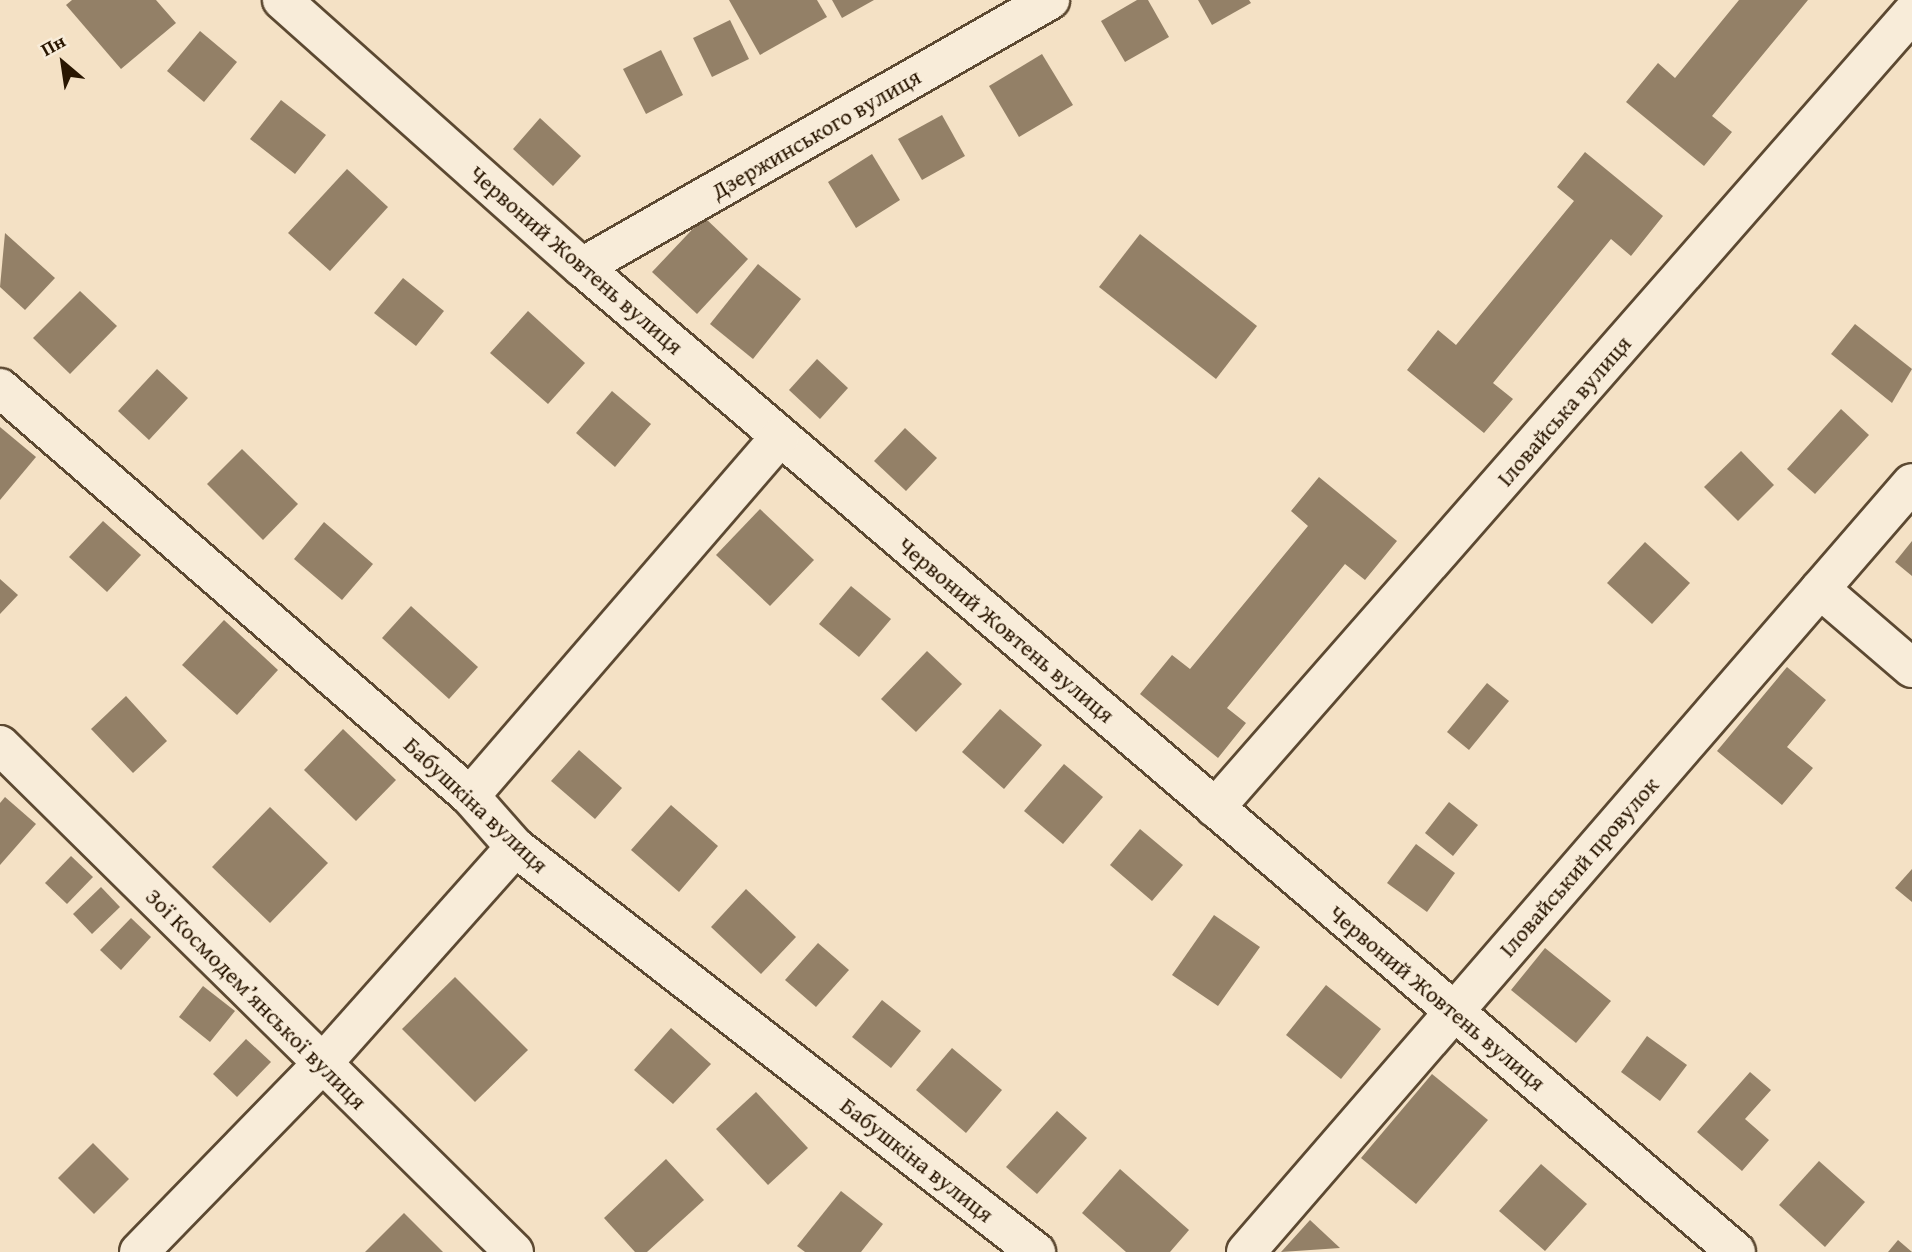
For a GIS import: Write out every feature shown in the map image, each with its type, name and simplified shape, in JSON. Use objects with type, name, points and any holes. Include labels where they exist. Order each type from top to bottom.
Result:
[{"type":"street","name":"Червоний Жовтень вулиця","points":[[282,0],[582,267],[1736,1252]]},
{"type":"street","name":"Дзержинського вулиця","points":[[582,267],[1050,0]]},
{"type":"street","name":"Іловайська вулиця","points":[[1215,808],[1912,13]]},
{"type":"street","name":"Бабушкіна вулиця","points":[[0,388],[470,796],[515,848],[1036,1252]]},
{"type":"street","points":[[470,796],[780,437]]},
{"type":"street","name":"Іловайський провулок","points":[[1246,1252],[1912,483]]},
{"type":"street","points":[[1820,589],[1912,668]]},
{"type":"street","name":"Зої Космодем’янської вулиця","points":[[0,745],[321,1065],[514,1252]]},
{"type":"street","points":[[139,1252],[321,1065],[515,848]]},
{"type":"building","points":[[72,0],[156,0],[176,23],[121,69],[66,5]]},
{"type":"building","points":[[729,0],[817,0],[827,17],[760,55]]},
{"type":"building","points":[[832,0],[874,0],[842,18]]},
{"type":"building","points":[[1137,0],[1148,0],[1169,37],[1125,62],[1101,21]]},
{"type":"building","points":[[1198,0],[1249,0],[1251,3],[1212,25]]},
{"type":"building","points":[[1739,0],[1808,0],[1712,116],[1732,132],[1704,166],[1626,102],[1658,63],[1675,78]]},
{"type":"building","points":[[730,20],[749,59],[712,77],[693,38]]},
{"type":"building","points":[[200,31],[237,62],[204,102],[167,71]]},
{"type":"building","points":[[661,50],[683,95],[646,114],[623,69]]},
{"type":"building","points":[[1042,54],[1073,105],[1019,137],[989,86]]},
{"type":"building","points":[[281,100],[326,135],[295,174],[250,139]]},
{"type":"building","points":[[942,115],[965,156],[922,180],[898,139]]},
{"type":"building","points":[[540,118],[581,156],[553,186],[513,149]]},
{"type":"building","points":[[1585,152],[1663,216],[1631,256],[1611,239],[1493,383],[1513,399],[1484,433],[1407,370],[1438,330],[1456,345],[1574,201],[1557,187]]},
{"type":"building","points":[[872,154],[900,200],[856,228],[828,182]]},
{"type":"building","points":[[347,169],[388,207],[330,271],[288,233]]},
{"type":"building","points":[[704,217],[748,259],[697,314],[652,272]]},
{"type":"building","points":[[5,233],[55,278],[25,310],[0,287]]},
{"type":"building","points":[[1140,234],[1257,326],[1216,379],[1099,287]]},
{"type":"building","points":[[758,264],[801,299],[753,359],[710,324]]},
{"type":"building","points":[[403,278],[444,311],[416,346],[374,313]]},
{"type":"building","points":[[80,291],[117,326],[70,374],[33,338]]},
{"type":"building","points":[[528,311],[585,363],[548,404],[490,353]]},
{"type":"building","points":[[1855,324],[1912,369],[1892,403],[1831,354]]},
{"type":"building","points":[[817,359],[848,388],[820,419],[789,390]]},
{"type":"building","points":[[157,369],[188,398],[149,440],[118,411]]},
{"type":"building","points":[[612,391],[651,424],[615,467],[576,433]]},
{"type":"building","points":[[1841,409],[1869,435],[1815,494],[1787,469]]},
{"type":"building","points":[[0,427],[36,457],[0,500]]},
{"type":"building","points":[[905,428],[937,458],[906,491],[874,461]]},
{"type":"building","points":[[242,449],[298,504],[263,540],[207,484]]},
{"type":"building","points":[[1741,451],[1774,485],[1738,521],[1704,487]]},
{"type":"building","points":[[1319,477],[1397,541],[1365,580],[1345,564],[1227,708],[1246,723],[1218,758],[1140,694],[1172,655],[1190,669],[1308,526],[1291,511]]},
{"type":"building","points":[[760,509],[814,560],[770,606],[716,555]]},
{"type":"building","points":[[103,521],[141,555],[107,592],[69,557]]},
{"type":"building","points":[[324,522],[373,564],[342,600],[294,559]]},
{"type":"building","points":[[1912,541],[1912,576],[1895,562]]},
{"type":"building","points":[[1645,542],[1690,583],[1652,624],[1607,583]]},
{"type":"building","points":[[0,579],[18,595],[0,614]]},
{"type":"building","points":[[851,586],[891,619],[859,657],[819,624]]},
{"type":"building","points":[[411,606],[478,667],[449,699],[382,638]]},
{"type":"building","points":[[224,620],[278,670],[237,715],[182,665]]},
{"type":"building","points":[[927,651],[962,684],[916,732],[881,699]]},
{"type":"building","points":[[1787,667],[1826,700],[1787,747],[1813,768],[1782,805],[1717,751]]},
{"type":"building","points":[[1487,683],[1509,701],[1469,750],[1447,732]]},
{"type":"building","points":[[126,696],[167,741],[133,773],[91,729]]},
{"type":"building","points":[[1000,709],[1042,745],[1004,789],[962,752]]},
{"type":"building","points":[[343,729],[396,780],[356,821],[304,770]]},
{"type":"building","points":[[579,750],[622,788],[595,819],[551,781]]},
{"type":"building","points":[[1064,764],[1103,797],[1063,844],[1024,811]]},
{"type":"building","points":[[5,797],[36,824],[0,865],[0,803]]},
{"type":"building","points":[[1449,802],[1478,825],[1453,856],[1425,833]]},
{"type":"building","points":[[671,805],[718,846],[679,892],[631,850]]},
{"type":"building","points":[[270,807],[328,863],[270,923],[212,867]]},
{"type":"building","points":[[1140,829],[1183,865],[1152,901],[1110,865]]},
{"type":"building","points":[[1416,844],[1455,873],[1427,912],[1387,883]]},
{"type":"building","points":[[71,856],[93,877],[67,904],[45,883]]},
{"type":"building","points":[[1912,869],[1912,902],[1895,888]]},
{"type":"building","points":[[101,887],[120,907],[92,934],[73,914]]},
{"type":"building","points":[[746,889],[796,937],[761,974],[711,927]]},
{"type":"building","points":[[1214,915],[1260,947],[1218,1006],[1172,975]]},
{"type":"building","points":[[131,918],[151,937],[121,970],[100,950]]},
{"type":"building","points":[[818,943],[849,970],[816,1007],[785,980]]},
{"type":"building","points":[[1545,948],[1611,1001],[1576,1043],[1511,990]]},
{"type":"building","points":[[455,977],[528,1050],[475,1102],[402,1029]]},
{"type":"building","points":[[1326,985],[1381,1029],[1341,1079],[1286,1035]]},
{"type":"building","points":[[203,986],[235,1011],[210,1042],[179,1017]]},
{"type":"building","points":[[882,1000],[921,1031],[891,1068],[852,1037]]},
{"type":"building","points":[[671,1028],[711,1064],[673,1104],[634,1070]]},
{"type":"building","points":[[1647,1036],[1687,1065],[1660,1101],[1621,1072]]},
{"type":"building","points":[[246,1039],[271,1062],[237,1097],[213,1074]]},
{"type":"building","points":[[952,1048],[1002,1090],[966,1133],[916,1090]]},
{"type":"building","points":[[1750,1072],[1771,1090],[1745,1119],[1769,1140],[1742,1171],[1697,1132]]},
{"type":"building","points":[[1432,1074],[1488,1120],[1416,1204],[1361,1158]]},
{"type":"building","points":[[756,1092],[808,1148],[768,1185],[716,1129]]},
{"type":"building","points":[[1057,1111],[1087,1138],[1037,1194],[1006,1167]]},
{"type":"building","points":[[93,1143],[129,1179],[94,1214],[58,1178]]},
{"type":"building","points":[[666,1159],[704,1200],[647,1252],[635,1252],[604,1218]]},
{"type":"building","points":[[1819,1161],[1865,1202],[1825,1247],[1779,1205]]},
{"type":"building","points":[[1541,1164],[1587,1204],[1545,1251],[1499,1211]]},
{"type":"building","points":[[1120,1169],[1189,1230],[1170,1252],[1126,1252],[1082,1213]]},
{"type":"building","points":[[841,1191],[883,1224],[861,1252],[805,1252],[797,1246]]},
{"type":"building","points":[[404,1213],[443,1252],[365,1252]]},
{"type":"building","points":[[1310,1220],[1340,1248],[1281,1252]]},
{"type":"building","points":[[1898,1240],[1912,1252],[1888,1252]]}]
